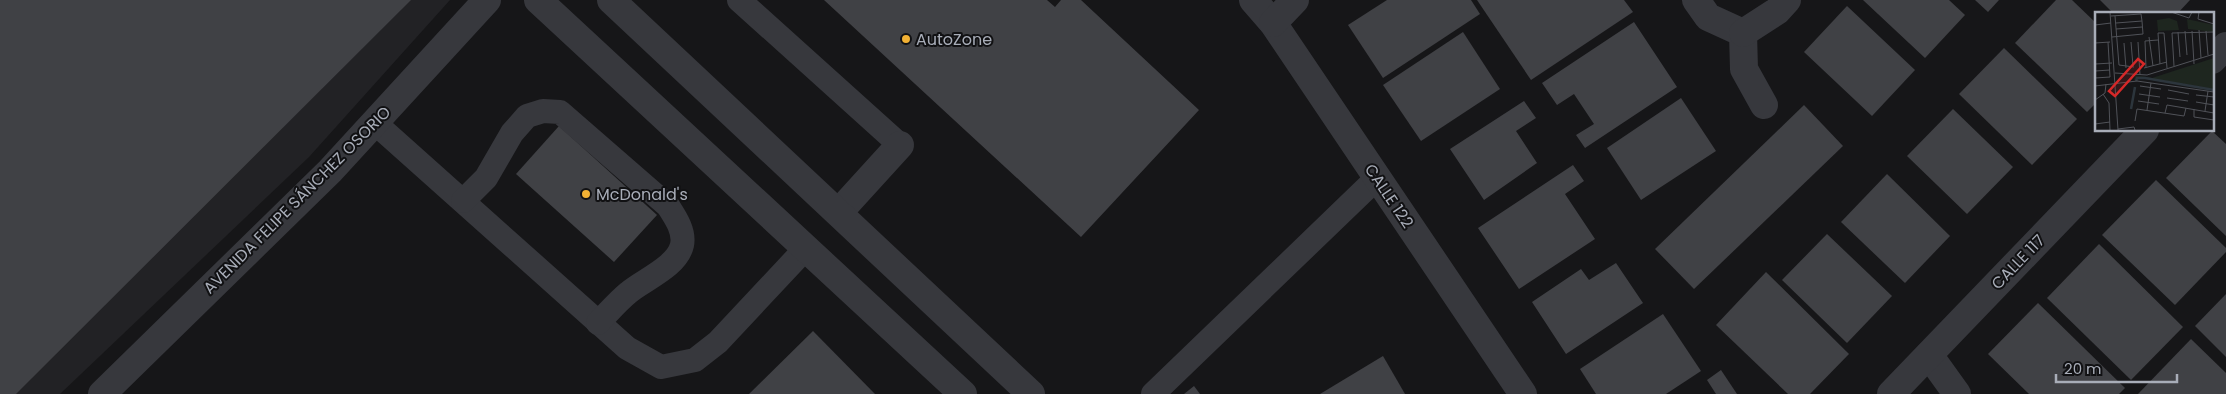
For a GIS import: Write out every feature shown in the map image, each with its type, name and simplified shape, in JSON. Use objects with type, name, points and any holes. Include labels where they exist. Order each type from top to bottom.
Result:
[{"type":"street","name":"AVENIDA FELIPE SÁNCHEZ OSORIO","points":[[102,394],[330,171],[487,0]]},
{"type":"street","points":[[538,0],[963,394]]},
{"type":"street","points":[[611,0],[1031,394]]},
{"type":"street","name":"CALLE 122","points":[[1253,0],[1273,23],[1523,394]]},
{"type":"street","points":[[1273,23],[1295,0]]},
{"type":"street","points":[[1696,0],[1708,16],[1743,33]]},
{"type":"street","points":[[1743,33],[1776,11],[1787,0]]},
{"type":"street","points":[[1743,33],[1744,69],[1764,105]]},
{"type":"street","points":[[2214,58],[2226,46]]},
{"type":"street","name":"CALLE 117","points":[[1891,394],[2144,131]]},
{"type":"street","points":[[839,212],[900,145]]},
{"type":"street","points":[[1929,355],[1957,394]]},
{"type":"lane","points":[[739,0],[900,145]]},
{"type":"lane","points":[[463,202],[486,178],[512,133],[527,116],[543,111],[560,112],[668,206],[680,226],[682,245],[672,261],[647,281],[629,292],[598,323]]},
{"type":"lane","points":[[375,122],[627,348],[661,368],[695,360],[718,342],[806,248]]},
{"type":"lane","points":[[1153,394],[1377,178]]},
{"type":"shaded area","points":[[0,0],[450,0],[309,157],[60,394],[0,394]]},
{"type":"building","points":[[0,0],[411,0],[16,394],[0,394]]},
{"type":"building","points":[[824,0],[1047,0],[1055,7],[1061,0],[1081,0],[1199,110],[1081,237]]},
{"type":"building","points":[[1387,0],[1471,0],[1480,14],[1383,78],[1348,25]]},
{"type":"building","points":[[1477,0],[1624,0],[1633,12],[1531,80]]},
{"type":"building","points":[[1863,0],[1949,0],[1965,15],[1925,58]]},
{"type":"building","points":[[1975,0],[1999,0],[1988,12]]},
{"type":"building","points":[[2056,0],[2072,0],[2095,22],[2095,104],[2087,112],[2015,43]]},
{"type":"building","points":[[2100,0],[2190,0],[2179,12],[2112,12]]},
{"type":"building","points":[[1847,6],[1915,70],[1872,116],[1804,52]]},
{"type":"building","points":[[1634,22],[1677,87],[1585,148],[1576,135],[1594,124],[1574,94],[1557,105],[1542,83]]},
{"type":"building","points":[[1463,32],[1500,89],[1421,141],[1383,85]]},
{"type":"building","points":[[2004,48],[2077,119],[2032,165],[1959,94]]},
{"type":"building","points":[[1681,98],[1716,151],[1641,200],[1607,148]]},
{"type":"building","points":[[1524,101],[1536,118],[1516,131],[1537,163],[1484,200],[1450,149]]},
{"type":"building","points":[[1804,105],[1843,146],[1694,289],[1655,249]]},
{"type":"building","points":[[1953,109],[2013,167],[1967,214],[1907,156]]},
{"type":"building","name":"McDonald's","points":[[559,126],[657,215],[614,262],[516,174]]},
{"type":"building","points":[[2212,131],[2226,144],[2226,236],[2166,178]]},
{"type":"building","points":[[1573,165],[1584,181],[1565,194],[1595,239],[1519,289],[1478,228]]},
{"type":"building","points":[[1887,174],[1950,236],[1905,283],[1841,222]]},
{"type":"building","points":[[2156,180],[2226,248],[2226,252],[2175,305],[2102,235]]},
{"type":"building","points":[[1827,234],[1892,296],[1847,343],[1782,280]]},
{"type":"building","points":[[2099,244],[2183,327],[2131,380],[2047,298]]},
{"type":"building","points":[[1616,263],[1643,303],[1566,354],[1532,302],[1581,269],[1589,280]]},
{"type":"building","points":[[1766,272],[1849,354],[1810,394],[1788,394],[1716,325]]},
{"type":"building","points":[[2226,294],[2226,357],[2195,326]]},
{"type":"building","points":[[2038,303],[2125,388],[2119,394],[2029,394],[1988,354]]},
{"type":"building","points":[[1663,314],[1701,371],[1666,394],[1596,394],[1580,369]]},
{"type":"building","points":[[813,331],[875,394],[749,394]]},
{"type":"building","points":[[2191,339],[2226,373],[2226,394],[2138,394]]},
{"type":"building","points":[[1383,356],[1405,394],[1320,394]]},
{"type":"building","points":[[1721,370],[1737,394],[1716,394],[1707,380]]},
{"type":"building","points":[[1194,386],[1200,394],[1184,394]]},
{"type":"place","name":"AutoZone","points":[[906,39]]},
{"type":"place","name":"McDonald's","points":[[586,194]]}]
